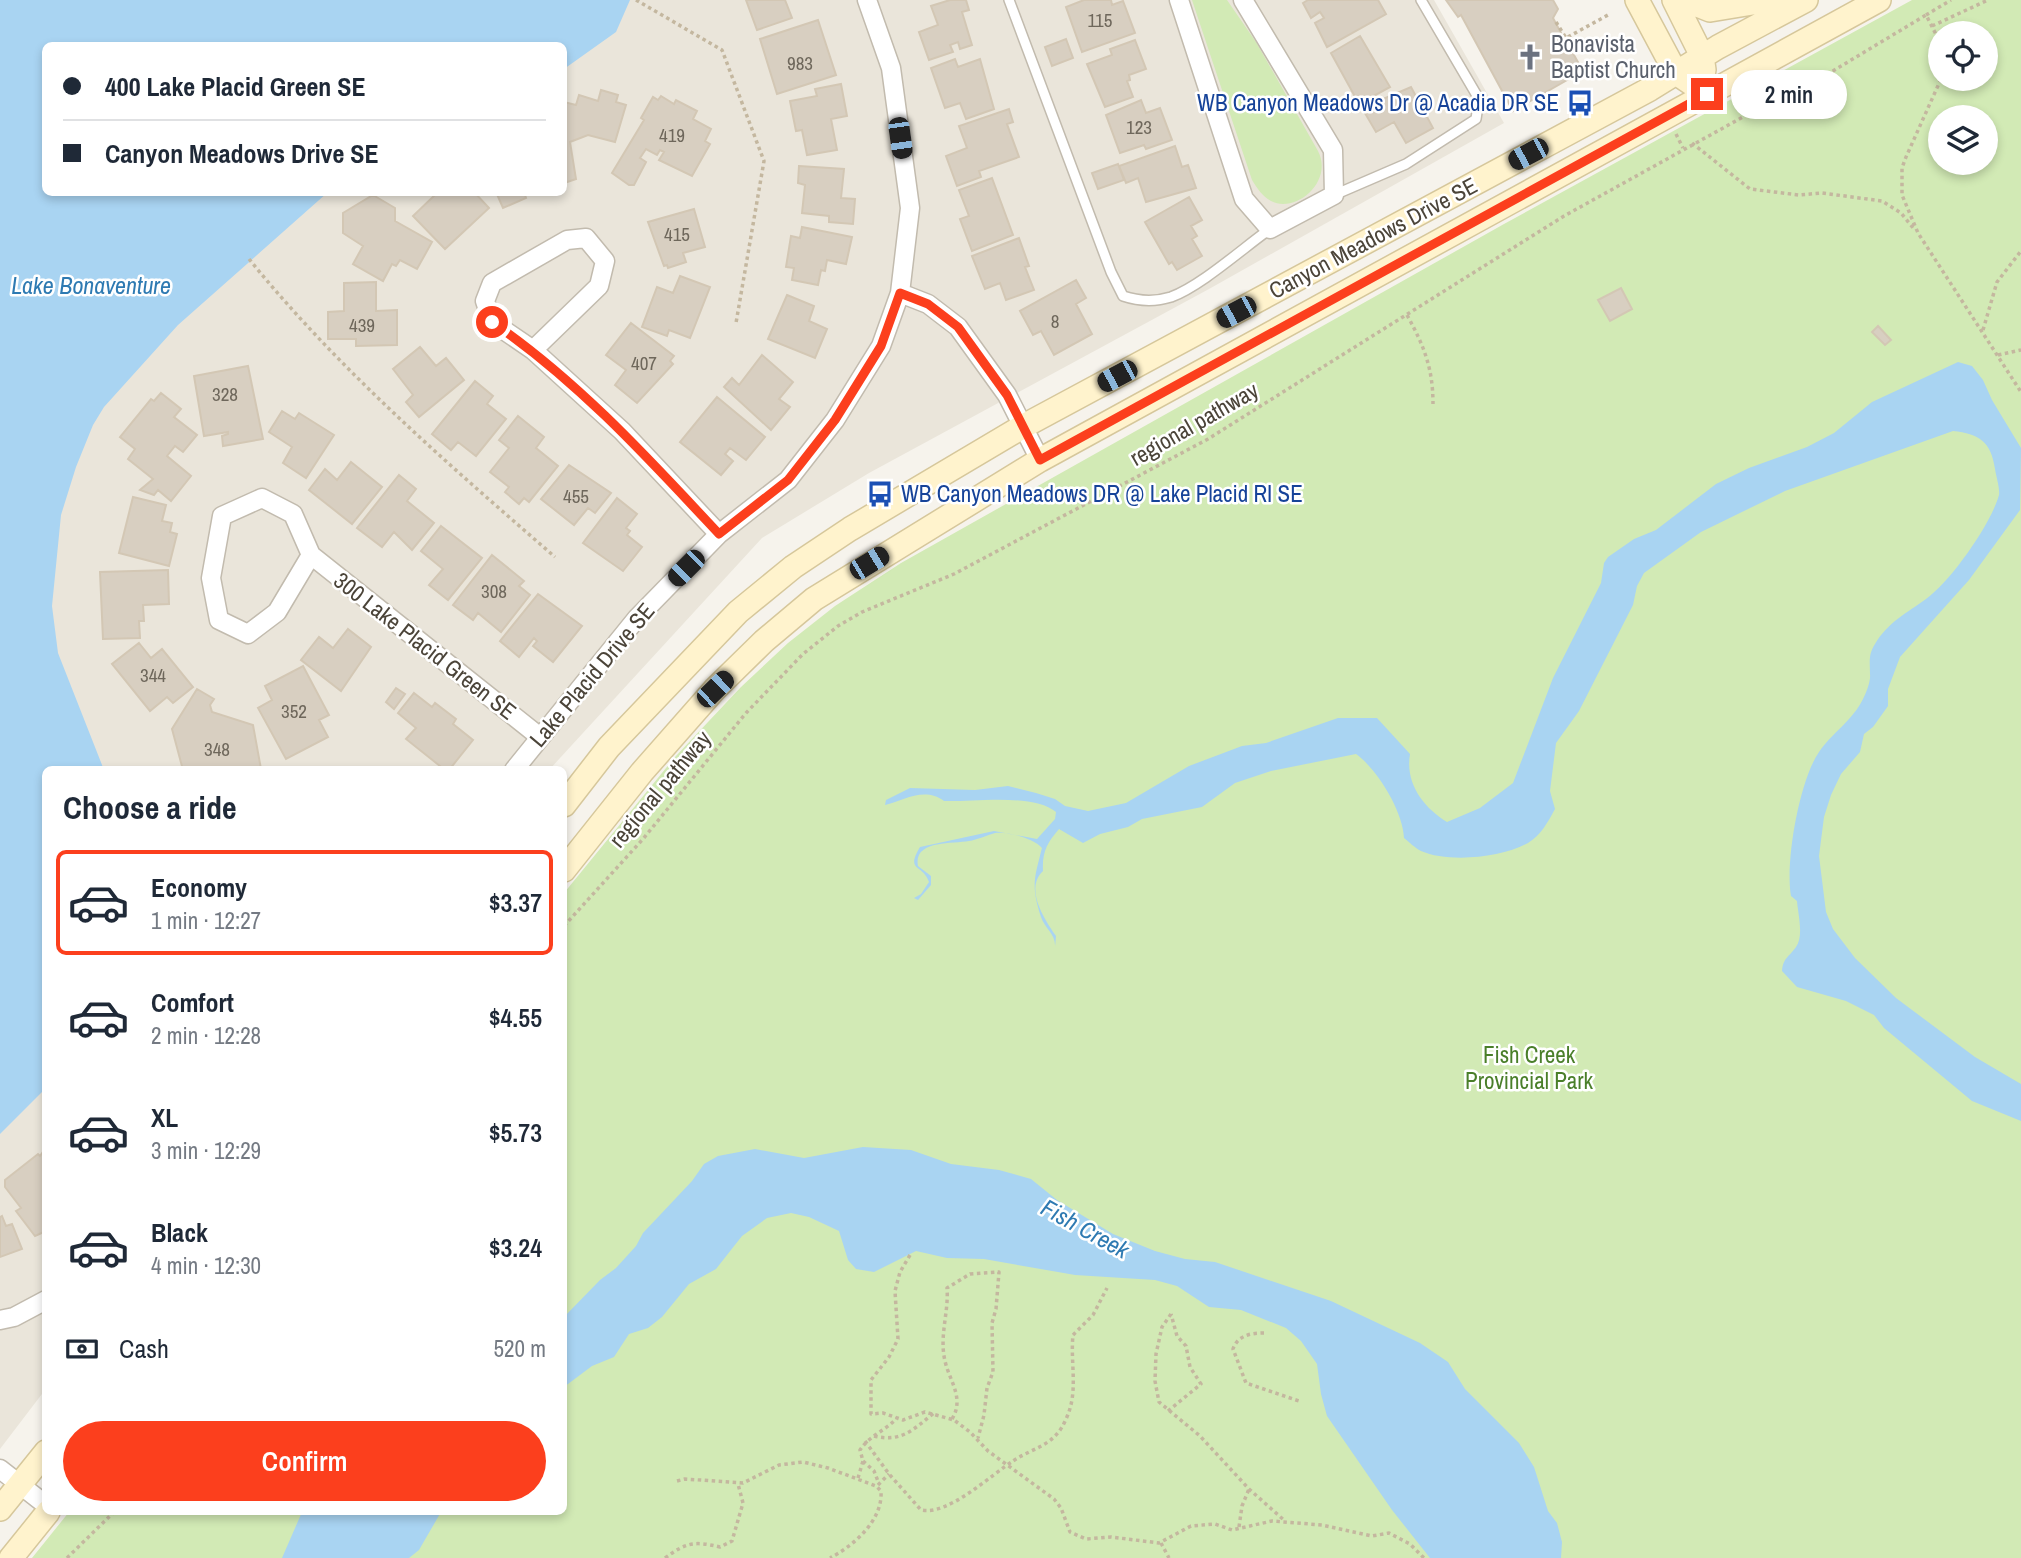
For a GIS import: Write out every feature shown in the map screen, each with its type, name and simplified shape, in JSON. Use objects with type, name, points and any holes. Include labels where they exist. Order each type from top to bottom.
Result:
[{"type":"main road","points":[[1637,0],[1676,73],[1707,94]]},
{"type":"main road","points":[[1674,0],[1702,56],[1707,94]]},
{"type":"main road","points":[[1685,0],[1710,10],[1771,0]]},
{"type":"main road","name":"Canyon Meadows Drive SE","points":[[567,801],[609,747],[738,612],[793,567],[849,529],[1022,427],[1806,0]]},
{"type":"main road","name":"Canyon Meadows Drive SE","points":[[567,866],[715,689],[764,641],[814,599],[1040,460],[1879,0]]},
{"type":"main road","points":[[0,1509],[42,1457]]},
{"type":"main road","points":[[11,1558],[46,1515]]},
{"type":"street","name":"Lake Placid Drive SE","points":[[517,766],[637,618],[719,534],[788,480],[835,420],[881,346],[900,293],[910,208],[891,68],[867,0]]},
{"type":"street","points":[[1179,0],[1244,199],[1270,229],[1334,195],[1332,150],[1243,0]]},
{"type":"street","points":[[533,350],[599,286],[604,261],[586,238],[567,240],[492,282],[485,301],[492,322],[533,350],[622,431],[719,534]]},
{"type":"street","points":[[900,293],[928,304],[958,327],[1007,395],[1040,460]]},
{"type":"street","name":"300 Lake Placid Green SE","points":[[311,555],[277,612],[248,634],[219,620],[211,578],[222,516],[262,498],[293,514],[311,555],[540,737]]},
{"type":"street","points":[[0,1320],[14,1317],[42,1302]]},
{"type":"street","points":[[0,1469],[42,1502]]},
{"type":"lane","points":[[1010,0],[1111,272],[1123,296],[1140,301],[1170,297],[1192,285],[1270,229]]},
{"type":"lane","points":[[1334,195],[1406,164],[1476,119],[1479,99],[1421,0]]},
{"type":"path","points":[[636,0],[722,50],[764,161],[736,323]]},
{"type":"path","name":"regional pathway","points":[[567,923],[643,839],[746,713],[823,637],[862,612],[954,574],[1208,439],[1564,216],[1692,143],[1761,107],[1778,104],[1796,94],[1951,0]]},
{"type":"path","points":[[1943,21],[1988,0]]},
{"type":"path","points":[[1556,22],[1566,38],[1608,15]]},
{"type":"path","points":[[1926,15],[1929,21]]},
{"type":"path","points":[[1559,36],[1565,35]]},
{"type":"path","points":[[1747,90],[1761,107]]},
{"type":"path","points":[[1918,233],[1902,195],[1902,168],[1936,91]]},
{"type":"path","points":[[1673,129],[1683,148]]},
{"type":"path","points":[[1692,143],[1751,189],[1799,195],[1822,193],[1882,201],[1901,213],[1918,233],[2021,392]]},
{"type":"path","points":[[1982,331],[1997,282],[2021,251]]},
{"type":"path","points":[[249,259],[359,380],[416,436],[555,557]]},
{"type":"path","points":[[1408,315],[1433,375],[1433,404]]},
{"type":"path","points":[[1998,355],[2021,349]]},
{"type":"path","points":[[910,1255],[897,1280],[895,1311],[898,1339],[889,1357],[871,1380],[871,1414],[883,1413],[903,1420],[919,1412],[934,1413],[952,1419],[966,1428],[988,1451],[1054,1499],[1061,1508],[1068,1529],[1077,1537],[1111,1537],[1161,1543],[1191,1526],[1207,1523],[1232,1530],[1272,1521],[1322,1525],[1339,1531],[1356,1530],[1372,1536],[1389,1533],[1410,1544],[1424,1558]]},
{"type":"path","points":[[952,1419],[957,1409],[956,1390],[944,1357],[943,1315],[948,1301],[947,1289],[970,1273],[999,1272],[992,1323],[993,1372],[987,1388],[978,1440]]},
{"type":"path","points":[[865,1441],[916,1505],[926,1511],[957,1501],[1009,1464],[1044,1446],[1061,1429],[1073,1393],[1073,1335],[1093,1315],[1107,1288]]},
{"type":"path","points":[[1168,1411],[1201,1384],[1190,1367],[1186,1346],[1177,1336],[1171,1314],[1162,1327],[1155,1369],[1159,1402],[1168,1411],[1200,1436],[1249,1489],[1286,1523]]},
{"type":"path","points":[[1264,1333],[1252,1333],[1242,1337],[1233,1349],[1246,1383],[1299,1401]]},
{"type":"path","points":[[873,1435],[887,1437],[907,1434],[920,1427],[934,1413]]},
{"type":"path","points":[[858,1478],[863,1461],[860,1450],[865,1441],[886,1429],[897,1418]]},
{"type":"path","points":[[966,1428],[979,1428]]},
{"type":"path","points":[[830,1558],[863,1535],[879,1505],[881,1491],[874,1471],[863,1461]]},
{"type":"path","points":[[677,1481],[685,1479],[738,1484],[779,1465],[803,1462],[878,1485]]},
{"type":"path","points":[[878,1485],[889,1474]]},
{"type":"path","points":[[665,1558],[688,1544],[698,1542],[720,1547],[732,1541],[743,1503],[738,1484]]},
{"type":"path","points":[[1239,1528],[1242,1506],[1249,1489]]},
{"type":"path","points":[[68,1558],[111,1515]]},
{"type":"path","points":[[1161,1543],[1169,1558]]},
{"type":"shaded area","points":[[0,0],[1434,0],[1504,123],[1209,289],[869,473],[762,538],[553,766],[42,766],[42,1394],[0,1449]]},
{"type":"green space","points":[[1192,0],[1227,0],[1256,42],[1318,151],[1322,163],[1321,174],[1310,192],[1301,199],[1281,204],[1271,201],[1252,180]]},
{"type":"green space","name":"Fish Creek Provincial Park","points":[[1912,0],[2021,0],[2021,1558],[32,1558],[67,1515],[567,1515],[567,889],[675,757],[741,687],[788,643],[835,606],[901,563],[1504,224]]},
{"type":"water","name":"Lake Bonaventure","points":[[0,0],[630,0],[616,32],[567,67],[567,42],[42,42],[42,196],[324,196],[178,325],[104,407],[93,425],[76,467],[61,515],[52,606],[58,653],[102,766],[42,766],[42,1092],[0,1134]]},
{"type":"water","points":[[1958,362],[1972,366],[1983,380],[2021,448],[2020,510],[1969,580],[1900,657],[1888,689],[1888,706],[1873,727],[1864,734],[1860,752],[1841,774],[1831,795],[1824,817],[1819,856],[1826,912],[1833,929],[1855,958],[1896,998],[1975,1057],[2021,1084],[2021,1121],[1972,1101],[1884,1028],[1874,1015],[1846,1001],[1797,987],[1782,971],[1785,960],[1796,947],[1800,937],[1797,901],[1791,896],[1790,864],[1795,823],[1812,765],[1824,745],[1854,714],[1863,699],[1870,680],[1871,652],[1880,636],[1947,579],[1979,536],[1995,507],[1999,495],[1993,459],[1987,445],[1970,434],[1953,431],[1785,491],[1701,532],[1644,573],[1637,586],[1633,605],[1579,711],[1556,743],[1550,791],[1555,809],[1537,836],[1517,848],[1490,855],[1460,858],[1432,855],[1419,850],[1404,838],[1403,827],[1388,792],[1356,754],[1271,771],[1235,783],[1202,807],[1142,819],[1128,827],[1100,834],[1083,843],[1059,829],[1046,848],[1043,871],[1035,885],[1042,848],[1015,835],[1037,839],[1055,819],[1056,812],[1033,802],[944,801],[929,795],[914,796],[885,805],[886,800],[910,788],[975,790],[1008,786],[1088,811],[1126,803],[1189,766],[1242,746],[1266,743],[1338,718],[1377,718],[1410,754],[1410,775],[1423,802],[1447,822],[1480,808],[1513,783],[1553,678],[1601,583],[1604,563],[1608,557],[1634,539],[1656,530],[1716,484],[1749,468],[1807,447],[1834,433],[1872,402]]},
{"type":"water","points":[[994,831],[1005,833],[927,847],[918,858],[918,866],[931,876],[931,885],[918,900],[914,898],[921,894],[929,882],[915,864],[920,847]]},
{"type":"water","points":[[1035,888],[1038,904],[1056,936],[1055,947],[1054,939],[1041,917],[1036,898]]},
{"type":"water","name":"Fish Creek","points":[[863,1147],[911,1150],[951,1164],[999,1170],[1031,1179],[1057,1200],[1113,1234],[1155,1251],[1185,1259],[1215,1262],[1331,1301],[1420,1343],[1448,1362],[1465,1389],[1519,1443],[1534,1467],[1548,1511],[1557,1523],[1562,1542],[1561,1558],[1430,1558],[1392,1510],[1327,1416],[1317,1364],[1301,1341],[1286,1328],[1241,1310],[1209,1307],[1177,1286],[1155,1280],[1075,1275],[984,1259],[947,1258],[916,1251],[874,1272],[856,1269],[848,1260],[839,1231],[809,1217],[791,1213],[767,1218],[742,1236],[716,1269],[689,1284],[662,1317],[648,1328],[629,1334],[614,1357],[592,1366],[567,1385],[567,1314],[600,1280],[616,1268],[704,1164],[718,1156],[755,1149],[804,1158]]},
{"type":"water","points":[[301,1515],[439,1515],[419,1550],[409,1558],[282,1558]]},
{"type":"building","points":[[746,0],[785,0],[792,18],[757,30]]},
{"type":"building","points":[[950,0],[966,0],[969,10],[962,12],[972,45],[960,49],[958,42],[950,45],[953,52],[929,60],[919,32],[938,25],[931,6]]},
{"type":"building","points":[[1084,0],[1111,0],[1112,5],[1123,1],[1135,33],[1082,52],[1066,7]]},
{"type":"building","points":[[1308,0],[1378,0],[1386,14],[1327,47],[1315,23],[1324,18],[1320,12],[1311,18],[1303,3]]},
{"type":"building","name":"Bonavista Baptist Church","points":[[1446,0],[1553,0],[1558,9],[1553,18],[1561,33],[1557,38],[1560,44],[1566,41],[1583,71],[1513,111],[1461,15],[1458,17]]},
{"type":"building","points":[[818,20],[836,75],[777,94],[760,39]]},
{"type":"building","points":[[1360,36],[1390,87],[1359,104],[1331,53]]},
{"type":"building","points":[[1066,39],[1073,58],[1052,66],[1045,47]]},
{"type":"building","points":[[1135,40],[1146,69],[1129,75],[1130,80],[1127,81],[1133,97],[1105,107],[1087,64],[1112,55],[1110,49]]},
{"type":"building","points":[[955,59],[958,67],[980,59],[994,109],[966,119],[960,103],[945,108],[931,68]]},
{"type":"building","points":[[841,84],[847,116],[831,119],[837,150],[807,155],[802,130],[796,131],[790,101],[817,96],[815,89]]},
{"type":"building","points":[[1411,87],[1433,128],[1406,143],[1394,122],[1376,132],[1362,108]]},
{"type":"building","points":[[601,90],[618,95],[616,102],[626,105],[615,142],[588,135],[570,142],[576,179],[567,182],[567,103],[576,105],[579,95],[598,101]]},
{"type":"building","points":[[661,96],[674,104],[676,100],[697,111],[693,119],[711,129],[705,141],[710,144],[692,176],[659,160],[664,152],[660,150],[657,155],[646,149],[640,158],[646,162],[634,185],[629,185],[612,173],[644,120],[641,118],[653,97],[658,100]]},
{"type":"building","points":[[1141,100],[1146,113],[1160,108],[1172,140],[1146,149],[1144,145],[1120,153],[1106,115]]},
{"type":"building","points":[[1009,109],[1013,122],[1007,124],[1019,157],[979,171],[981,177],[957,186],[946,156],[967,148],[959,126]]},
{"type":"building","points":[[1175,146],[1182,167],[1188,165],[1196,188],[1146,202],[1138,178],[1126,183],[1119,166]]},
{"type":"building","points":[[1118,164],[1124,180],[1098,189],[1092,173]]},
{"type":"building","points":[[799,166],[844,169],[841,198],[855,199],[853,224],[829,222],[829,216],[802,213],[805,185],[798,183]]},
{"type":"building","points":[[992,178],[1013,235],[972,251],[960,219],[969,216],[959,190]]},
{"type":"building","points":[[375,196],[395,208],[395,221],[432,242],[417,269],[400,260],[396,266],[392,264],[383,281],[353,264],[363,246],[343,233],[343,213]]},
{"type":"building","points":[[434,196],[478,196],[489,208],[445,249],[413,216]]},
{"type":"building","points":[[498,196],[525,196],[526,198],[503,208]]},
{"type":"building","points":[[1189,197],[1202,220],[1191,226],[1197,236],[1192,239],[1202,256],[1177,270],[1172,262],[1169,264],[1145,222]]},
{"type":"building","points":[[694,209],[705,247],[683,253],[686,262],[668,268],[667,265],[664,266],[648,222]]},
{"type":"building","points":[[802,227],[852,237],[846,264],[827,260],[825,271],[821,270],[818,285],[792,280],[794,268],[786,267],[791,236],[800,238]]},
{"type":"building","points":[[1019,238],[1029,266],[1025,267],[1034,290],[1006,300],[1000,283],[985,289],[972,256]]},
{"type":"building","points":[[680,276],[710,287],[690,338],[669,330],[667,336],[642,327],[657,287],[673,293]]},
{"type":"building","points":[[1076,280],[1086,298],[1076,304],[1092,334],[1054,355],[1041,331],[1033,335],[1020,311]]},
{"type":"building","points":[[376,282],[376,311],[397,310],[397,345],[356,346],[356,339],[328,339],[328,312],[344,311],[344,283]]},
{"type":"building","points":[[1621,288],[1632,309],[1610,321],[1598,300]]},
{"type":"building","points":[[787,295],[814,306],[809,321],[827,329],[815,358],[768,339]]},
{"type":"building","points":[[631,323],[674,356],[670,361],[673,364],[637,403],[615,385],[626,370],[606,355]]},
{"type":"building","points":[[1878,326],[1891,340],[1885,345],[1872,332]]},
{"type":"building","points":[[420,347],[436,366],[446,358],[464,380],[419,417],[406,402],[413,395],[393,369]]},
{"type":"building","points":[[762,355],[793,382],[779,399],[790,407],[771,430],[724,387],[732,378],[739,385]]},
{"type":"building","points":[[248,366],[263,439],[223,446],[222,436],[228,432],[204,436],[194,376]]},
{"type":"building","points":[[475,381],[493,396],[487,404],[506,419],[476,456],[458,442],[451,450],[432,434]]},
{"type":"building","points":[[161,393],[181,409],[174,417],[197,435],[183,452],[175,446],[167,456],[191,476],[171,501],[158,490],[154,495],[140,490],[153,479],[128,459],[135,449],[120,437],[151,399],[154,401]]},
{"type":"building","points":[[717,397],[765,437],[746,460],[730,448],[725,454],[733,461],[721,475],[680,442]]},
{"type":"building","points":[[282,411],[295,419],[299,413],[334,435],[306,478],[283,463],[292,447],[269,432]]},
{"type":"building","points":[[518,416],[544,437],[536,448],[558,466],[529,502],[524,498],[519,504],[505,492],[509,487],[490,472],[509,448],[499,440]]},
{"type":"building","points":[[351,462],[382,487],[352,524],[309,490],[325,469],[337,480]]},
{"type":"building","points":[[569,465],[611,493],[595,513],[588,508],[574,525],[541,499]]},
{"type":"building","points":[[399,475],[416,489],[407,501],[434,523],[412,550],[394,532],[382,547],[357,528]]},
{"type":"building","points":[[133,497],[166,505],[162,521],[172,523],[170,532],[177,534],[169,566],[119,553]]},
{"type":"building","points":[[617,498],[637,514],[626,528],[630,531],[627,535],[642,547],[623,571],[583,543]]},
{"type":"building","points":[[441,526],[482,558],[448,600],[429,585],[443,569],[421,551]]},
{"type":"building","points":[[492,555],[524,581],[519,586],[530,595],[501,632],[478,613],[473,620],[453,605]]},
{"type":"building","points":[[168,570],[169,604],[143,605],[144,621],[139,621],[140,638],[103,639],[100,572]]},
{"type":"building","points":[[538,594],[582,626],[553,662],[533,646],[537,641],[534,638],[519,657],[500,641]]},
{"type":"building","points":[[348,629],[371,647],[341,691],[301,660],[319,637],[333,648]]},
{"type":"building","points":[[139,643],[151,658],[162,649],[193,687],[173,703],[167,697],[150,711],[112,664]]},
{"type":"building","points":[[303,666],[329,715],[319,720],[328,737],[286,759],[258,708],[272,700],[265,686]]},
{"type":"building","points":[[396,688],[405,694],[394,709],[386,702]]},
{"type":"building","points":[[197,689],[214,699],[210,705],[212,712],[253,725],[260,766],[182,766],[172,729]]},
{"type":"building","points":[[414,693],[432,707],[435,703],[456,719],[453,724],[473,740],[452,766],[440,766],[406,739],[416,728],[398,713]]},
{"type":"building","points":[[42,1153],[42,1233],[35,1236],[16,1211],[21,1208],[5,1187],[5,1180],[38,1154],[40,1156]]},
{"type":"building","points":[[2,1216],[6,1226],[12,1224],[22,1249],[0,1257],[0,1217]]},
{"type":"place","name":"Bonavista Baptist Church","points":[[1530,57]]},
{"type":"place","name":"WB Canyon Meadows Dr @ Acadia DR SE","points":[[1580,103]]},
{"type":"place","name":"WB Canyon Meadows DR @ Lake Placid RI SE","points":[[880,494]]},
{"type":"route","points":[[492,322],[533,350],[622,431],[719,534],[788,480],[835,420],[881,346],[900,293],[928,304],[958,327],[1007,395],[1040,460],[1707,94]]}]
